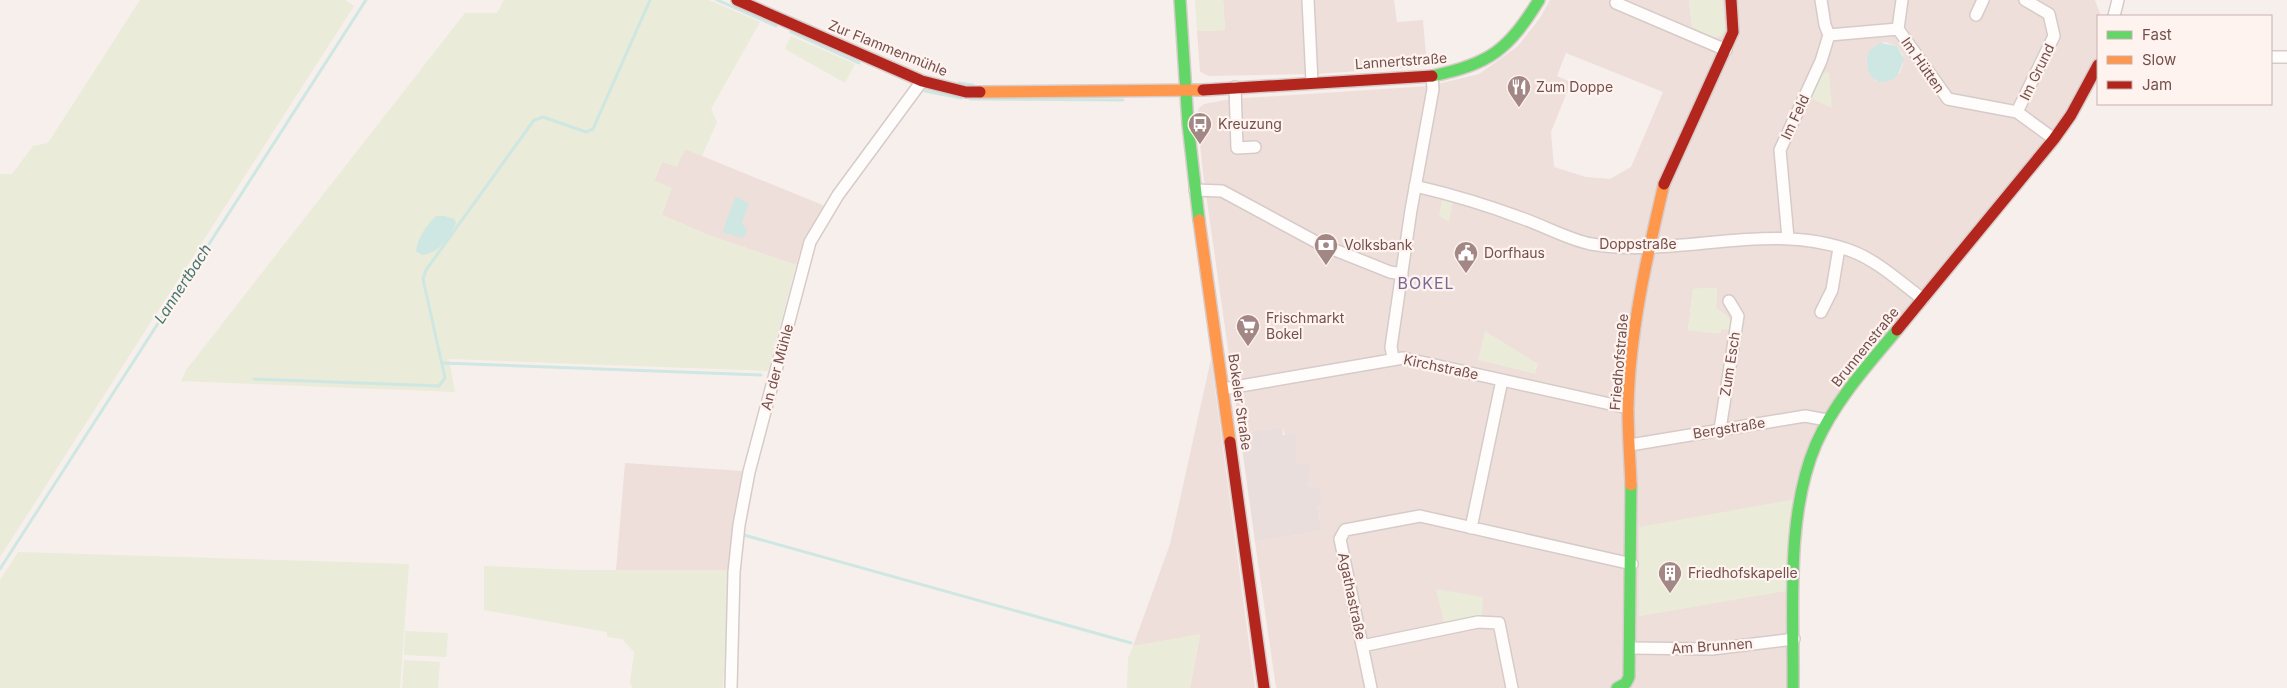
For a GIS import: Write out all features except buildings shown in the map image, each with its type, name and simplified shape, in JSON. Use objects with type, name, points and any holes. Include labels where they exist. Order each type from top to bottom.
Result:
[{"type":"street","name":"Zur Flammenmühle","points":[[737,0],[922,81],[951,89],[974,93],[1186,90]]},
{"type":"street","name":"Bokeler Straße","points":[[1180,0],[1195,190],[1264,688]]},
{"type":"street","points":[[1308,0],[1312,82]]},
{"type":"street","name":"Lannertstraße","points":[[1186,90],[1432,76],[1462,71],[1486,62],[1511,42],[1539,0]]},
{"type":"street","name":"Friedhofstraße","points":[[1623,686],[1629,677],[1632,564],[1628,408],[1636,327],[1649,247],[1665,179],[1733,32],[1731,0]]},
{"type":"street","name":"Im Feld","points":[[1788,238],[1780,150],[1822,61],[1829,35],[1825,25],[1821,0]]},
{"type":"street","points":[[1898,29],[1902,0]]},
{"type":"street","points":[[1976,15],[1983,0]]},
{"type":"street","name":"Im Grund","points":[[2025,0],[2049,14],[2054,36],[2017,112],[2054,139]]},
{"type":"street","points":[[2114,15],[2118,0]]},
{"type":"street","points":[[1616,3],[1726,50]]},
{"type":"street","name":"Im Hütten","points":[[1829,35],[1898,29],[1948,99],[2017,112]]},
{"type":"street","points":[[2272,57],[2287,57]]},
{"type":"street","points":[[1393,358],[1392,347],[1415,186],[1433,89],[1432,76]]},
{"type":"street","name":"Brunnenstraße","points":[[1793,688],[1797,530],[1801,496],[1809,462],[1827,420],[1850,387],[2054,139],[2096,76]]},
{"type":"street","name":"An der Mühle","points":[[731,688],[734,572],[739,525],[749,472],[810,242],[838,195],[922,81]]},
{"type":"street","points":[[1235,87],[1238,148],[1255,147]]},
{"type":"street","name":"Doppstraße","points":[[1415,186],[1472,199],[1590,244],[1649,247],[1788,238],[1816,241],[1870,260],[1922,299]]},
{"type":"street","points":[[1195,190],[1222,191],[1320,244],[1390,272],[1402,274]]},
{"type":"street","points":[[1821,312],[1832,290],[1840,248]]},
{"type":"street","name":"Zum Esch","points":[[1720,429],[1738,316],[1729,301]]},
{"type":"street","name":"Kirchstraße","points":[[1223,389],[1393,358],[1403,358],[1628,408]]},
{"type":"street","points":[[1471,528],[1502,380]]},
{"type":"street","name":"Bergstraße","points":[[1630,445],[1805,416],[1827,420]]},
{"type":"street","name":"Agathastraße","points":[[1512,688],[1499,623],[1478,622],[1362,646],[1340,539],[1345,530],[1420,516],[1632,564]]},
{"type":"street","name":"Am Brunnen","points":[[1630,648],[1712,649],[1794,638]]},
{"type":"street","points":[[1362,646],[1371,688]]},
{"type":"shaded area","points":[[1223,0],[1394,0],[1397,22],[1423,20],[1427,66],[1317,74],[1209,76],[1200,72],[1197,31],[1225,30]]},
{"type":"shaded area","points":[[1550,0],[1689,0],[1692,27],[1725,29],[1722,0],[2095,0],[2101,15],[2097,15],[2097,57],[2069,114],[1921,296],[1807,460],[1790,688],[1276,688],[1255,542],[1322,531],[1317,507],[1322,505],[1307,486],[1296,464],[1282,427],[1240,433],[1203,173],[1197,116],[1199,108],[1204,104],[1231,99],[1429,86],[1479,74],[1518,46],[1540,18]],"holes":[[[1885,42],[1897,46],[1903,55],[1903,63],[1900,73],[1890,80],[1876,81],[1866,64],[1874,46]],[[1566,53],[1663,92],[1631,167],[1610,179],[1586,177],[1554,167],[1551,132],[1571,82],[1557,76]],[[1717,288],[1716,308],[1727,316],[1720,333],[1688,330],[1693,289]],[[1478,360],[1538,364],[1535,371]],[[1639,528],[1792,589],[1639,616]]]},
{"type":"shaded area","points":[[685,149],[825,206],[804,240],[796,265],[708,235],[662,215],[654,181],[662,162]]},
{"type":"shaded area","points":[[1211,359],[1255,688],[1190,688],[1200,635],[1133,646],[1170,544]]},
{"type":"shaded area","points":[[1282,427],[1283,435],[1296,434],[1296,464],[1310,464],[1307,486],[1319,489],[1323,505],[1317,507],[1322,531],[1255,542],[1240,433]]},
{"type":"shaded area","points":[[625,463],[742,471],[729,570],[616,570]]},
{"type":"green space","points":[[140,0],[345,0],[354,6],[0,557],[0,174],[12,174],[33,146],[48,143]]},
{"type":"green space","points":[[504,0],[709,0],[760,22],[711,109],[717,122],[702,156],[685,149],[677,167],[662,162],[654,180],[672,188],[662,215],[708,235],[796,265],[768,371],[449,359],[455,392],[181,381],[186,370],[465,13],[497,13]]},
{"type":"green space","points":[[1195,0],[1223,0],[1225,30],[1197,31]]},
{"type":"green space","points":[[1689,0],[1722,0],[1725,29],[1721,36],[1714,38],[1692,27]]},
{"type":"green space","points":[[791,36],[855,64],[845,83],[785,49]]},
{"type":"green space","points":[[1821,72],[1829,73],[1832,108],[1810,98]]},
{"type":"green space","points":[[1442,200],[1453,202],[1449,222],[1439,216]]},
{"type":"green space","points":[[1717,288],[1716,308],[1730,319],[1730,330],[1721,329],[1720,334],[1688,330],[1693,289]]},
{"type":"green space","points":[[1485,331],[1538,364],[1535,368],[1536,374],[1478,360]]},
{"type":"green space","points":[[1796,499],[1792,590],[1639,616],[1639,527]]},
{"type":"green space","points":[[18,552],[409,564],[400,688],[0,688],[0,580]]},
{"type":"green space","points":[[484,566],[579,570],[729,570],[723,688],[633,688],[630,683],[634,652],[622,639],[607,637],[607,632],[484,610]]},
{"type":"green space","points":[[1436,589],[1483,597],[1482,616],[1444,623]]},
{"type":"green space","points":[[405,631],[448,633],[446,657],[404,655]]},
{"type":"green space","points":[[1200,634],[1190,688],[1127,688],[1128,658],[1133,646]]},
{"type":"green space","points":[[404,660],[440,662],[438,688],[402,688]]},
{"type":"water","points":[[1881,43],[1897,46],[1904,59],[1898,75],[1889,81],[1880,82],[1869,72],[1867,64],[1868,55],[1872,48]]},
{"type":"water","points":[[738,197],[749,204],[742,222],[747,231],[743,238],[724,233],[723,230],[735,198]]},
{"type":"water","points":[[436,216],[454,219],[456,223],[451,234],[439,248],[422,255],[416,251],[419,241],[426,228]]},
{"type":"waterway","name":"Lannertbach","points":[[0,569],[366,0]]},
{"type":"waterway","points":[[254,379],[439,386],[445,378],[423,279],[426,270],[534,120],[543,117],[586,132],[593,129],[650,0]]},
{"type":"waterway","points":[[717,0],[776,26]]},
{"type":"waterway","points":[[791,32],[859,63]]},
{"type":"waterway","points":[[959,83],[973,85]]},
{"type":"waterway","points":[[925,91],[961,98]]},
{"type":"waterway","points":[[970,99],[1123,100]]},
{"type":"waterway","points":[[443,363],[761,375]]},
{"type":"waterway","points":[[744,535],[1131,643]]},
{"type":"traffic: fast","points":[[1180,0],[1188,124],[1199,220]]},
{"type":"traffic: fast","points":[[1432,76],[1469,66],[1496,52],[1517,31],[1539,0]]},
{"type":"traffic: fast","points":[[1793,688],[1793,564],[1799,502],[1806,472],[1816,444],[1832,413],[1852,384],[1897,330]]},
{"type":"traffic: fast","points":[[1617,688],[1626,683],[1629,677],[1631,485]]},
{"type":"traffic: slow","points":[[980,92],[1203,90]]},
{"type":"traffic: slow","points":[[1631,485],[1628,409],[1635,324],[1645,267],[1664,184]]},
{"type":"traffic: slow","points":[[1199,220],[1230,442]]},
{"type":"traffic: jam","points":[[737,0],[922,81],[966,92],[980,92]]},
{"type":"traffic: jam","points":[[1664,184],[1733,32],[1731,0]]},
{"type":"traffic: jam","points":[[1897,330],[2054,139],[2071,115],[2097,67]]},
{"type":"traffic: jam","points":[[1203,90],[1432,76]]},
{"type":"traffic: jam","points":[[1230,442],[1264,688]]},
{"type":"place","name":"Zum Doppe","points":[[1519,108]]},
{"type":"place","name":"Kreuzung","points":[[1200,145]]},
{"type":"place","name":"Volksbank","points":[[1326,266]]},
{"type":"place","name":"Dorfhaus","points":[[1466,274]]},
{"type":"place","name":"Frischmarkt Bokel","points":[[1248,347]]},
{"type":"place","name":"Friedhofskapelle","points":[[1670,594]]},
{"type":"district","name":"BOKEL","points":[[1426,283]]}]
